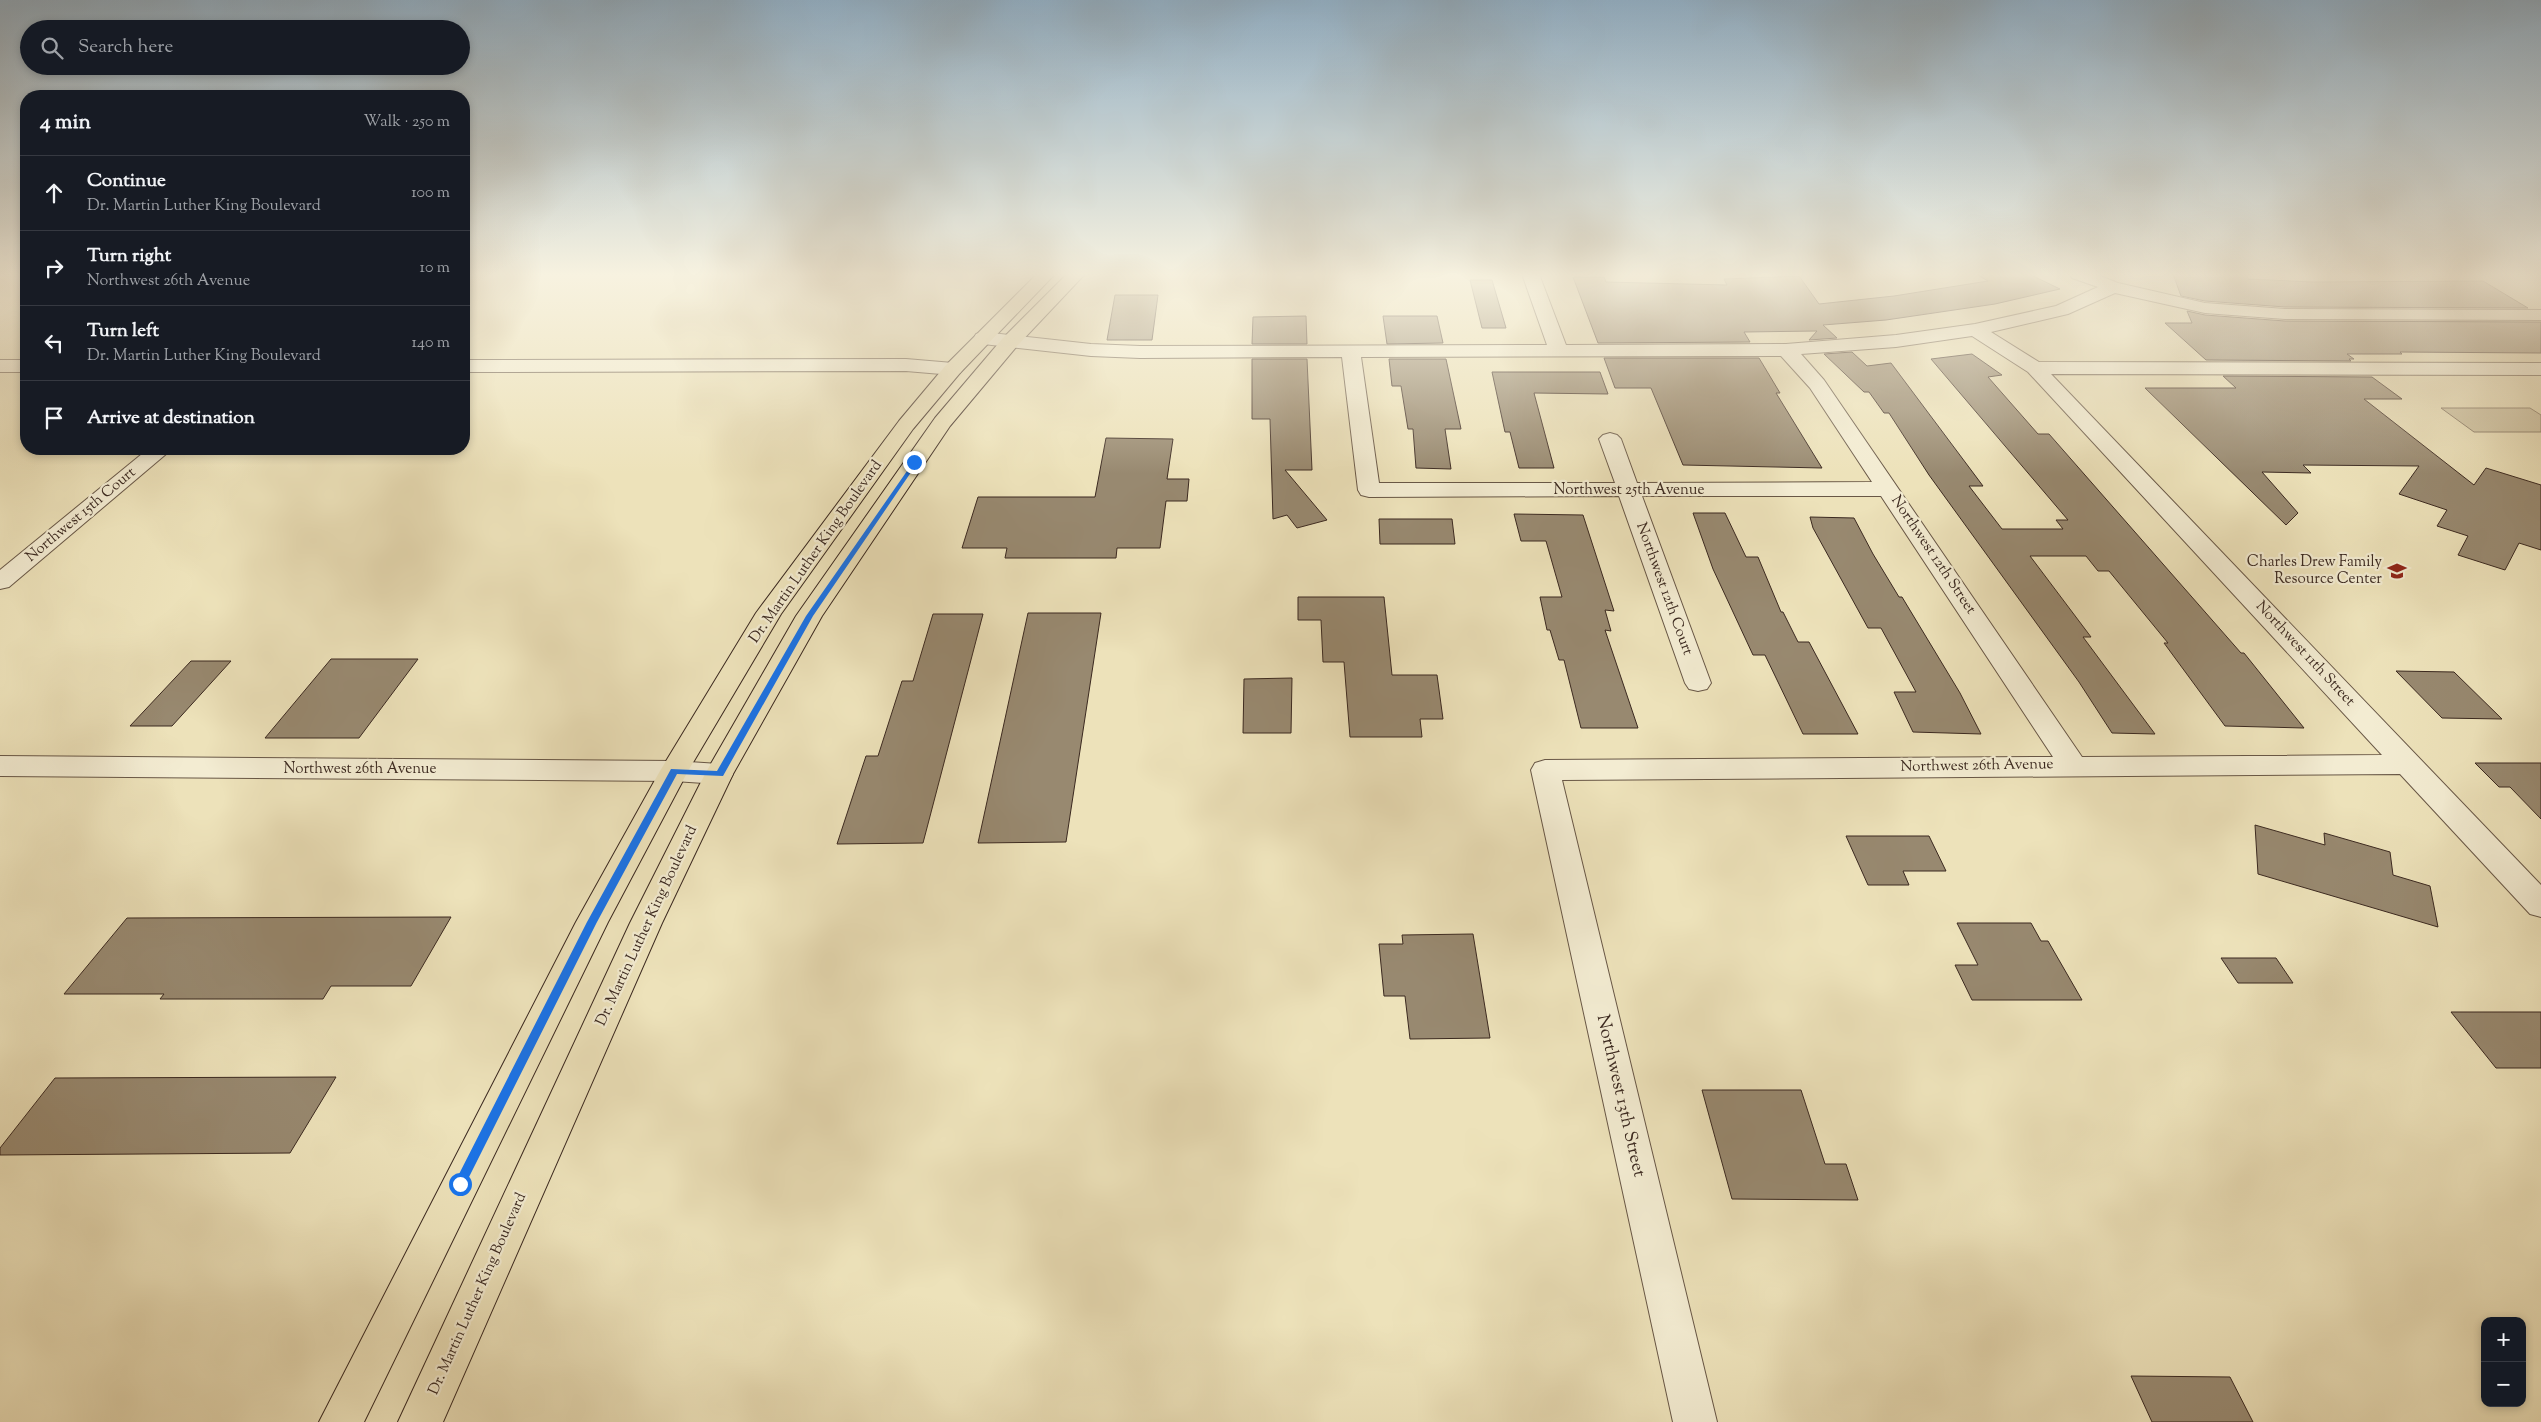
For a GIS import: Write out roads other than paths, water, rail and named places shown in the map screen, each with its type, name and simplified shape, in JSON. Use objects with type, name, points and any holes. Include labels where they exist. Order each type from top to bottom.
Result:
[{"type":"main road","name":"Dr. Martin Luther King Boulevard","points":[[341,1422],[592,922],[674,771],[769,613],[906,425],[953,369],[995,340]]},
{"type":"main road","name":"Dr. Martin Luther King Boulevard","points":[[420,1422],[641,933],[720,774],[810,616],[996,340]]},
{"type":"main road","points":[[914,462],[909,445],[950,392],[953,369]]},
{"type":"street","points":[[999,340],[1091,350],[1140,352],[1351,353],[1558,350],[1786,350],[1901,340]]},
{"type":"street","points":[[1554,340],[1558,350]]},
{"type":"street","name":"Northwest 11th Street","points":[[1991,340],[2035,368],[2541,905]]},
{"type":"street","name":"Northwest 12th Street","points":[[1786,350],[1817,384],[2073,765]]},
{"type":"street","name":"Northwest 25th Avenue","points":[[1351,353],[1370,490],[1888,489]]},
{"type":"street","points":[[470,366],[906,365],[953,369]]},
{"type":"street","points":[[0,366],[20,366]]},
{"type":"street","points":[[2035,368],[2541,369]]},
{"type":"street","name":"Northwest 12th Court","points":[[1610,439],[1698,683]]},
{"type":"street","name":"Northwest 15th Court","points":[[0,582],[154,455]]},
{"type":"street","name":"Northwest 26th Avenue","points":[[1545,770],[2409,764]]},
{"type":"street","name":"Northwest 26th Avenue","points":[[0,766],[674,771],[720,774]]},
{"type":"street","name":"Northwest 13th Street","points":[[1545,770],[1695,1422]]},
{"type":"place","name":"Charles Drew Family Resource Center","points":[[2397,571]]}]
